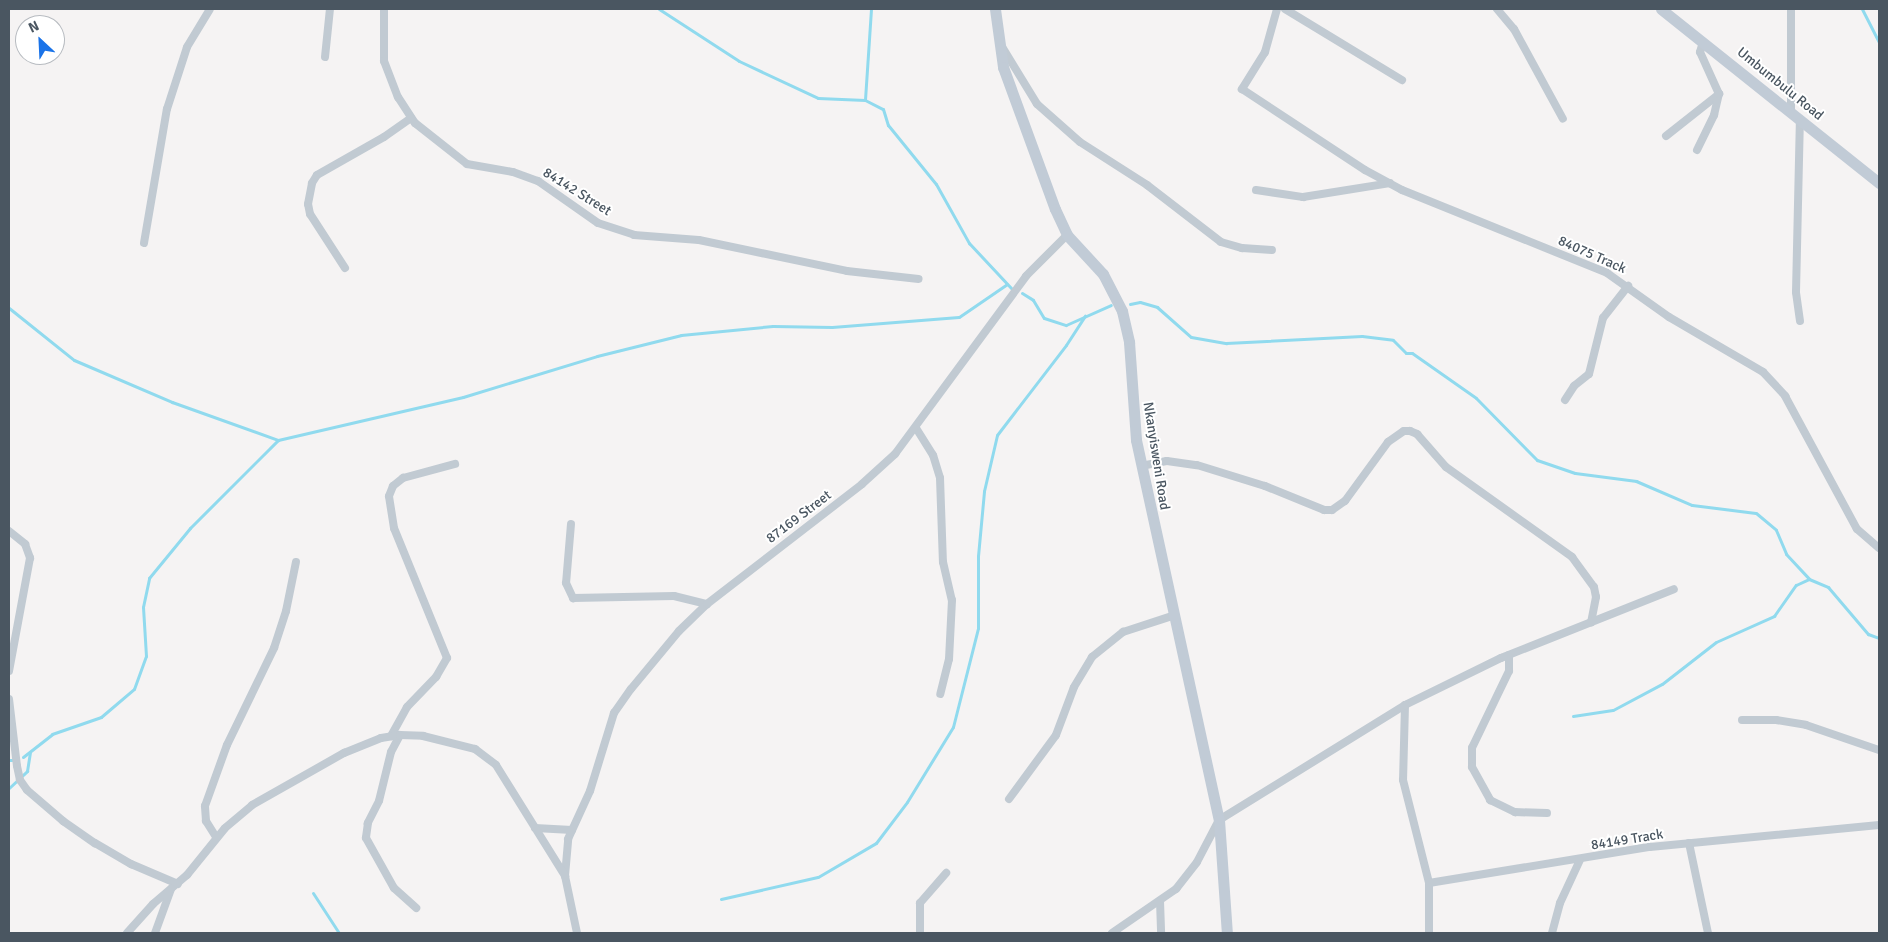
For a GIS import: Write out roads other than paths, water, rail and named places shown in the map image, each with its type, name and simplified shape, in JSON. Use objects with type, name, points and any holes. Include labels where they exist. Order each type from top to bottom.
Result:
[{"type":"street","points":[[144,243],[167,109],[187,47],[210,9]]},
{"type":"street","points":[[325,57],[330,9]]},
{"type":"street","name":"84142 Street","points":[[384,9],[384,61],[398,97],[411,118],[466,164],[513,172],[538,181],[598,223],[614,230],[661,239],[699,240],[847,271],[919,280]]},
{"type":"street","name":"Nkanyisweni Road","points":[[995,9],[998,42],[1011,92],[1067,235],[1104,274],[1122,311],[1141,466],[1172,616],[1219,820],[1227,933]]},
{"type":"street","name":"84075 Track","points":[[1277,9],[1265,52],[1242,89],[1390,184],[1429,202],[1597,268],[1628,286],[1669,316],[1774,381],[1857,529],[1879,548]]},
{"type":"street","points":[[1285,9],[1402,80]]},
{"type":"street","points":[[1496,9],[1514,29],[1563,118]]},
{"type":"street","name":"Umbumbulu Road","points":[[1661,9],[1879,183]]},
{"type":"street","points":[[1791,9],[1791,112]]},
{"type":"street","points":[[998,42],[1005,48],[1036,104],[1080,142],[1153,189],[1221,242],[1242,248],[1272,250]]},
{"type":"street","points":[[1697,150],[1714,115],[1719,94],[1700,52],[1703,42]]},
{"type":"street","points":[[1666,136],[1719,94]]},
{"type":"street","points":[[345,268],[310,214],[309,198],[312,183],[317,175],[384,137],[411,118]]},
{"type":"street","points":[[1800,120],[1796,292],[1800,321]]},
{"type":"street","points":[[1256,190],[1303,197],[1390,184]]},
{"type":"street","name":"87169 Street","points":[[565,876],[564,861],[572,830],[590,791],[610,723],[619,704],[679,630],[707,604],[862,484],[895,454],[1018,287],[1067,235]]},
{"type":"street","points":[[1565,400],[1574,386],[1589,374],[1603,318],[1628,286]]},
{"type":"street","points":[[916,428],[933,455],[940,478],[943,562],[952,600],[950,659],[940,694]]},
{"type":"street","points":[[1141,466],[1167,461],[1197,465],[1265,486],[1324,510],[1332,510],[1345,501],[1388,442],[1397,434],[1410,432],[1446,467],[1576,562],[1590,579],[1596,597],[1591,623]]},
{"type":"street","points":[[391,736],[407,707],[436,677],[446,658],[394,528],[389,496],[393,486],[403,478],[455,464]]},
{"type":"street","points":[[571,524],[566,583],[574,598],[674,596],[707,604]]},
{"type":"street","points":[[9,531],[25,544],[30,558],[9,670]]},
{"type":"street","points":[[216,837],[206,822],[205,806],[227,745],[274,648],[296,562]]},
{"type":"street","points":[[1112,933],[1160,901],[1188,876],[1208,845],[1219,820],[1405,705],[1509,655],[1674,589]]},
{"type":"street","points":[[1008,799],[1056,735],[1074,687],[1092,657],[1123,632],[1172,616]]},
{"type":"street","points":[[1509,655],[1509,672],[1472,748],[1472,767],[1490,800],[1515,812],[1547,813]]},
{"type":"street","points":[[9,699],[17,766],[20,780],[27,790],[63,821],[95,843],[131,864],[178,884]]},
{"type":"street","points":[[1405,705],[1403,780],[1429,883],[1429,933]]},
{"type":"street","points":[[1742,720],[1795,723],[1879,750]]},
{"type":"street","points":[[400,735],[391,752],[379,801],[368,824],[366,838],[394,888],[416,908]]},
{"type":"street","points":[[127,933],[178,884],[216,837],[252,805],[283,785],[344,753],[391,736],[400,735],[446,740],[482,753],[496,765],[565,876],[577,933]]},
{"type":"street","name":"84149 Track","points":[[1429,883],[1689,843],[1879,825]]},
{"type":"street","points":[[535,828],[572,830]]},
{"type":"street","points":[[1689,843],[1708,933]]},
{"type":"street","points":[[1552,933],[1560,903],[1580,860]]},
{"type":"street","points":[[920,933],[920,904],[946,873]]},
{"type":"street","points":[[155,933],[171,889]]},
{"type":"street","points":[[1160,901],[1161,933]]},
{"type":"waterway","points":[[659,9],[739,61],[818,98],[865,100]]},
{"type":"waterway","points":[[871,9],[865,100],[883,109],[888,125],[936,184],[969,243],[1011,288]]},
{"type":"waterway","points":[[1862,9],[1879,43]]},
{"type":"waterway","points":[[23,757],[52,734],[101,717],[134,689],[146,656],[143,607],[149,578],[190,528],[278,440],[463,397],[597,356],[681,335],[773,326],[832,327],[959,317],[1007,284]]},
{"type":"waterway","points":[[1022,293],[1033,300],[1044,318],[1066,325],[1111,305]]},
{"type":"waterway","points":[[1130,304],[1140,302],[1157,307],[1191,337],[1226,343],[1362,336],[1393,340],[1406,353],[1412,353],[1476,398],[1537,460],[1575,473],[1636,481],[1692,505],[1756,513],[1776,530],[1786,554],[1809,579],[1828,587],[1868,634],[1879,638]]},
{"type":"waterway","points":[[9,308],[74,360],[172,402],[278,440]]},
{"type":"waterway","points":[[721,899],[818,877],[876,843],[907,802],[953,727],[978,628],[978,556],[984,491],[997,435],[1066,345],[1085,316]]},
{"type":"waterway","points":[[1573,716],[1613,710],[1662,684],[1716,642],[1774,616],[1796,585],[1809,579]]},
{"type":"waterway","points":[[9,788],[27,771],[30,752]]},
{"type":"waterway","points":[[313,893],[339,933]]}]
